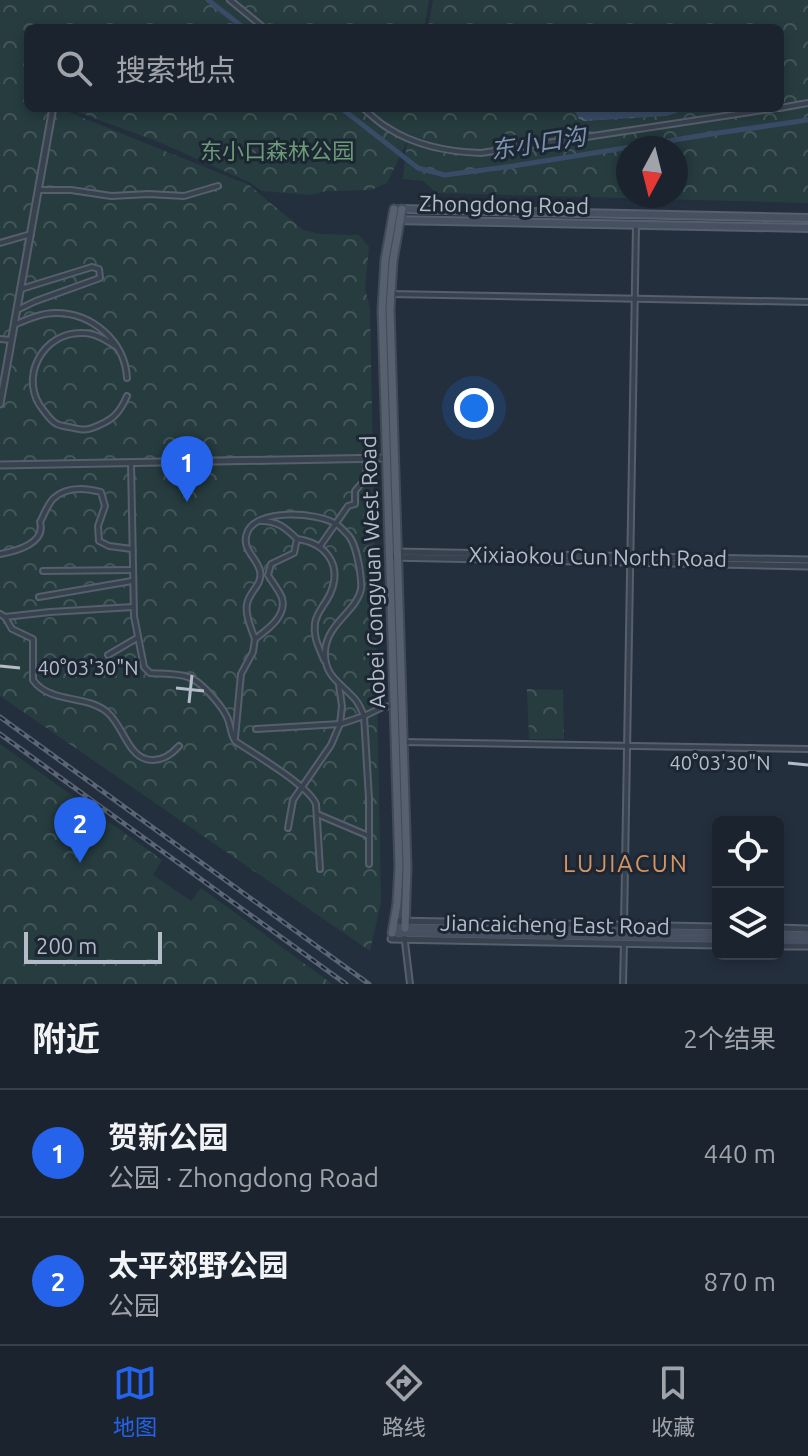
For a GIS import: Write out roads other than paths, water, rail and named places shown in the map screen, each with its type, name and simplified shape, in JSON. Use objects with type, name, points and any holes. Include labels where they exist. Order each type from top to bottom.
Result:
[{"type":"main road","name":"Zhongdong Road","points":[[398,209],[808,218]]},
{"type":"main road","name":"Aobei Gongyuan West Road","points":[[398,209],[386,250],[386,294],[393,554],[407,867],[399,933]]},
{"type":"main road","name":"Zhongdong Road","points":[[396,220],[808,228]]},
{"type":"main road","name":"Aobei Gongyuan West Road","points":[[393,554],[399,933]]},
{"type":"main road","name":"Jiancaicheng East Road","points":[[399,933],[624,934],[712,939]]},
{"type":"main road","points":[[784,940],[808,941]]},
{"type":"street","points":[[230,0],[259,24]]},
{"type":"street","points":[[784,107],[808,103]]},
{"type":"street","points":[[368,112],[388,129],[436,149],[481,153],[752,112]]},
{"type":"street","points":[[0,404],[52,113]]},
{"type":"street","points":[[38,190],[71,190],[111,196],[184,196],[218,186]]},
{"type":"street","points":[[623,984],[636,225]]},
{"type":"street","points":[[0,243],[31,234]]},
{"type":"street","points":[[17,310],[100,278],[99,269],[92,267],[21,289]]},
{"type":"street","points":[[386,294],[808,302]]},
{"type":"street","points":[[14,325],[47,314],[85,319],[105,332],[117,347],[126,366],[127,378]]},
{"type":"street","points":[[117,347],[86,333],[70,334],[52,341],[38,356],[33,375],[34,391],[38,404],[55,424],[85,431],[109,421],[127,396]]},
{"type":"street","points":[[0,339],[11,340]]},
{"type":"street","points":[[320,546],[348,506],[355,504],[355,491],[367,477],[365,458]]},
{"type":"street","points":[[0,465],[390,458]]},
{"type":"street","points":[[131,463],[133,607],[144,667],[150,673],[189,677],[196,681],[225,713],[235,741],[313,797],[320,869]]},
{"type":"street","points":[[0,554],[21,549],[40,534],[40,522],[54,498],[70,490],[85,488],[101,492],[105,506],[98,526],[99,541],[109,546],[132,549]]},
{"type":"street","points":[[235,741],[241,674],[253,652],[255,639],[246,605],[261,574],[257,561],[245,543],[247,531],[256,522],[277,515],[319,518],[336,524],[351,538],[357,555],[361,587],[358,597],[338,620],[328,638],[325,653],[329,673]]},
{"type":"street","points":[[256,522],[272,521],[297,539],[320,546],[330,558],[334,570],[329,597],[315,623],[315,642],[329,673],[352,695],[364,716],[369,864]]},
{"type":"street","points":[[255,639],[281,615],[283,600],[268,575],[271,564],[294,553],[297,539]]},
{"type":"street","name":"Xixiaokou Cun North Road","points":[[393,554],[808,563]]},
{"type":"street","points":[[43,571],[132,570]]},
{"type":"street","points":[[39,597],[132,581]]},
{"type":"street","points":[[133,607],[3,616],[12,629],[33,639],[33,680],[42,689],[58,697],[78,699],[105,711],[120,727],[137,756],[163,758],[179,746]]},
{"type":"street","points":[[108,655],[137,638]]},
{"type":"street","points":[[288,828],[293,800],[331,745],[340,724],[342,706],[339,685]]},
{"type":"street","points":[[256,729],[340,724],[383,707],[394,706]]},
{"type":"street","points":[[403,742],[808,749]]},
{"type":"street","points":[[317,814],[369,836]]},
{"type":"street","name":"Jiancaicheng East Road","points":[[624,934],[712,927]]},
{"type":"street","points":[[784,928],[808,929]]},
{"type":"street","points":[[399,933],[410,984]]},
{"type":"street","name":"Jiancaicheng East Road","points":[[399,933],[624,934],[712,939]]},
{"type":"street","points":[[784,940],[808,941]]},
{"type":"water","points":[[575,112],[678,112],[667,116],[579,119]]},
{"type":"waterway","name":"东小口沟","points":[[208,0],[239,24]]},
{"type":"waterway","name":"东小口沟","points":[[346,112],[418,168],[445,175],[808,120]]},
{"type":"railway","points":[[0,717],[369,984]]},
{"type":"railway","points":[[0,734],[346,984]]},
{"type":"place","name":"贺新公园","points":[[187,502]]},
{"type":"place","name":"太平郊野公园","points":[[80,863]]},
{"type":"district","name":"LUJIACUN","points":[[626,863]]},
{"type":"park label","name":"东小口森林公园","points":[[277,150]]}]
